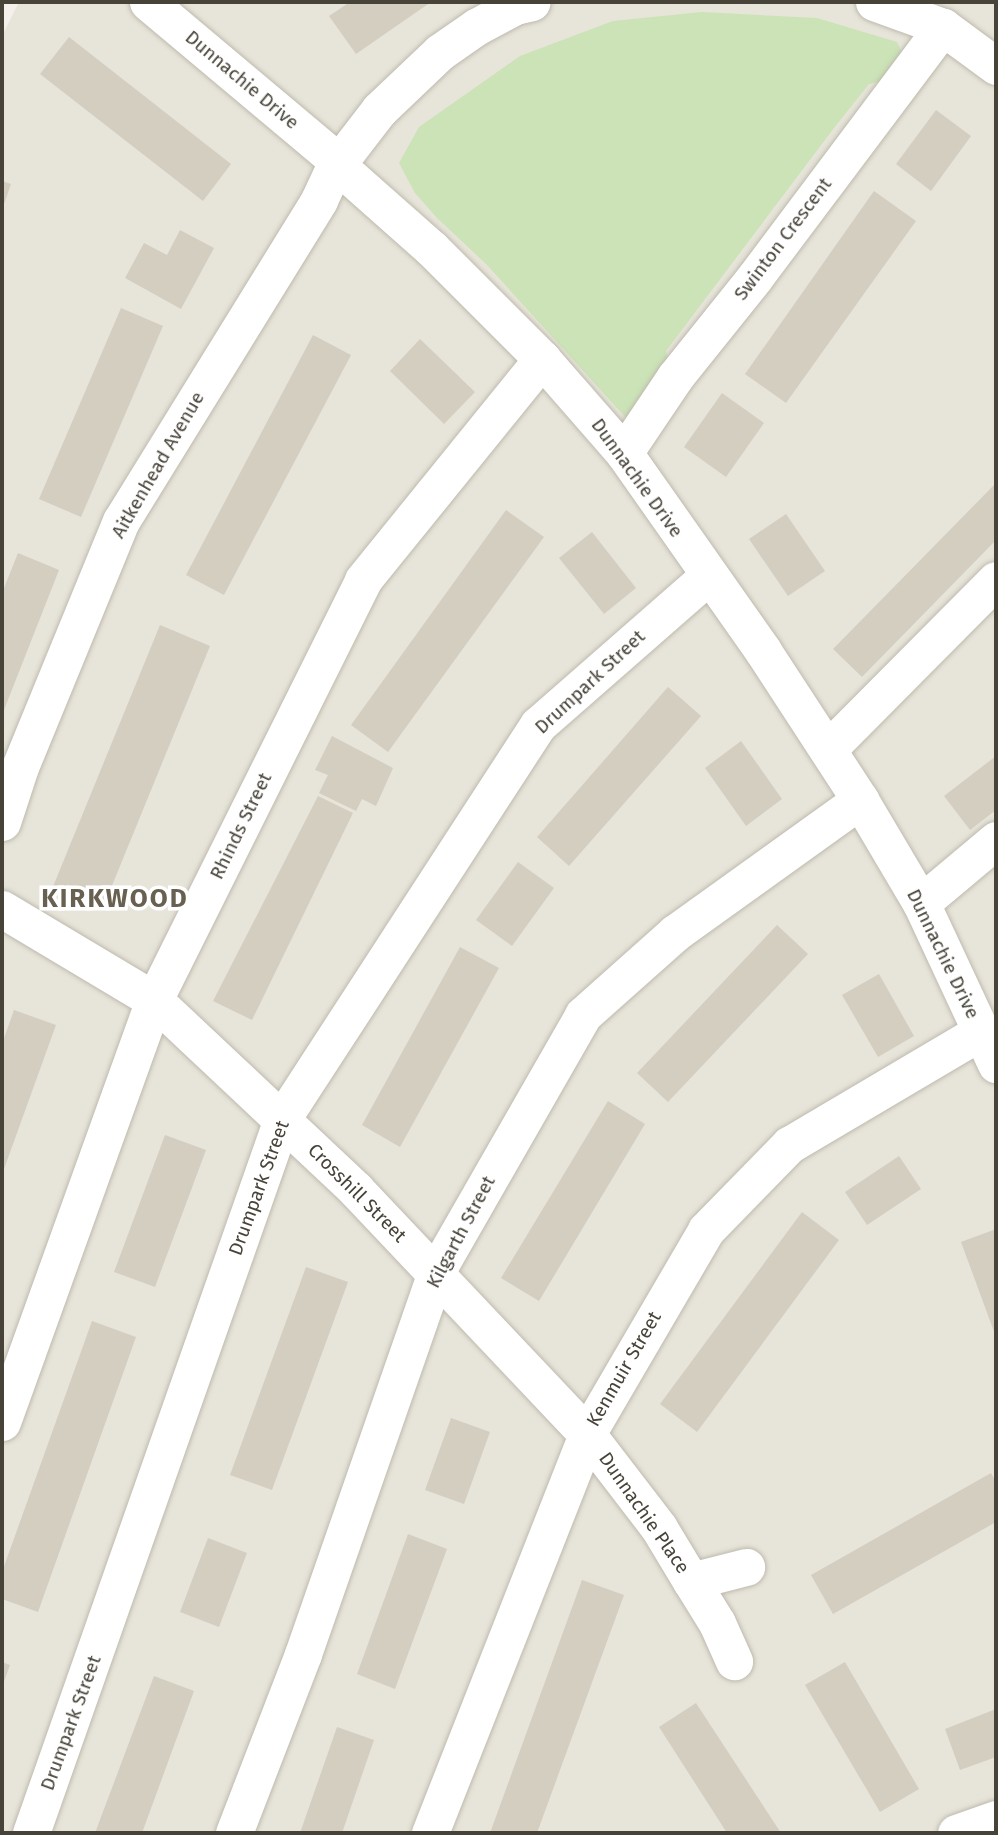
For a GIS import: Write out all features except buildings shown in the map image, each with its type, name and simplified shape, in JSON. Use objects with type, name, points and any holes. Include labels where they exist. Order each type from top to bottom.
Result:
[{"type":"street","name":"Dunnachie Drive","points":[[148,2],[337,163],[432,249],[542,359],[624,453],[763,651],[860,800],[921,904],[996,1064]]},
{"type":"street","points":[[337,163],[380,110],[440,52],[476,27],[515,6],[532,2]]},
{"type":"street","points":[[874,2],[943,27],[996,66]]},
{"type":"street","name":"Swinton Crescent","points":[[624,453],[675,377],[755,277],[943,27]]},
{"type":"street","name":"Aitkenhead Avenue","points":[[2,822],[20,767],[121,521],[319,200],[337,163]]},
{"type":"street","name":"Rhinds Street","points":[[2,1422],[155,1000],[363,580],[542,359]]},
{"type":"street","name":"Drumpark Street","points":[[31,1833],[282,1119],[538,725],[708,576]]},
{"type":"street","points":[[828,749],[996,580]]},
{"type":"street","name":"Kilgarth Street","points":[[234,1833],[303,1654],[436,1272],[583,1015],[675,933],[860,800]]},
{"type":"street","points":[[921,904],[996,840]]},
{"type":"street","name":"Crosshill Street","points":[[2,909],[155,1000],[282,1119],[436,1272],[587,1434]]},
{"type":"street","name":"Kenmuir Street","points":[[430,1833],[587,1434],[706,1230],[789,1145],[982,1031]]},
{"type":"street","name":"Dunnachie Place","points":[[587,1434],[659,1528],[691,1581],[746,1567]]},
{"type":"street","points":[[691,1581],[717,1623],[734,1661]]},
{"type":"street","points":[[956,1833],[996,1819]]},
{"type":"shaded area","points":[[19,2],[996,2],[996,1833],[2,1833],[2,36]]},
{"type":"green space","points":[[702,12],[817,18],[897,42],[905,60],[899,77],[869,84],[834,128],[666,351],[670,368],[628,420],[486,264],[437,218],[415,193],[399,163],[419,127],[520,56],[613,21]]},
{"type":"district","name":"KIRKWOOD","points":[[115,899]]}]
